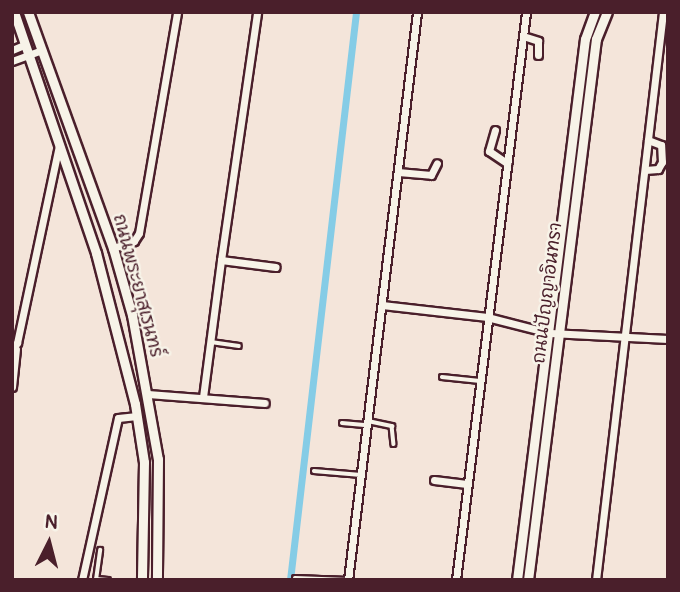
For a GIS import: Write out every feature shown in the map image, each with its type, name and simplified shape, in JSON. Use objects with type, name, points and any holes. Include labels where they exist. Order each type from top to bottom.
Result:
[{"type":"street","name":"ถนนพระยาสุเรนทร์","points":[[14,12],[96,253],[137,416],[146,508],[142,580]]},
{"type":"street","name":"ถนนพระยาสุเรนทร์","points":[[28,12],[113,248],[148,394],[158,459],[156,580]]},
{"type":"street","points":[[113,248],[134,241],[139,233],[177,12]]},
{"type":"street","points":[[203,397],[257,12]]},
{"type":"street","points":[[348,580],[417,12]]},
{"type":"street","points":[[456,580],[526,12]]},
{"type":"street","name":"ถนนปัญญาอินทรา","points":[[528,580],[585,39],[595,12]]},
{"type":"street","name":"ถนนปัญญาอินทรา","points":[[517,580],[596,39],[607,12]]},
{"type":"street","points":[[596,580],[663,12]]},
{"type":"street","points":[[523,36],[538,41],[538,55]]},
{"type":"street","points":[[12,50],[42,50]]},
{"type":"street","points":[[12,61],[26,50]]},
{"type":"street","points":[[495,131],[489,151],[507,163]]},
{"type":"street","points":[[645,170],[658,169],[662,162],[662,145],[648,140]]},
{"type":"street","points":[[12,387],[14,349],[58,146]]},
{"type":"street","points":[[398,172],[432,175],[437,163]]},
{"type":"street","points":[[221,260],[276,267]]},
{"type":"street","points":[[382,305],[487,317],[554,333],[626,334],[668,338]]},
{"type":"street","points":[[148,394],[265,403]]},
{"type":"street","points":[[82,580],[118,418],[137,416]]},
{"type":"street","points":[[434,480],[467,484]]},
{"type":"lane","points":[[211,342],[239,346]]},
{"type":"lane","points":[[442,377],[480,381]]},
{"type":"lane","points":[[342,423],[392,426],[394,444]]},
{"type":"lane","points":[[314,471],[361,475]]},
{"type":"lane","points":[[100,550],[96,579],[108,580]]},
{"type":"lane","points":[[295,578],[348,580]]},
{"type":"waterway","points":[[290,580],[356,12]]}]
